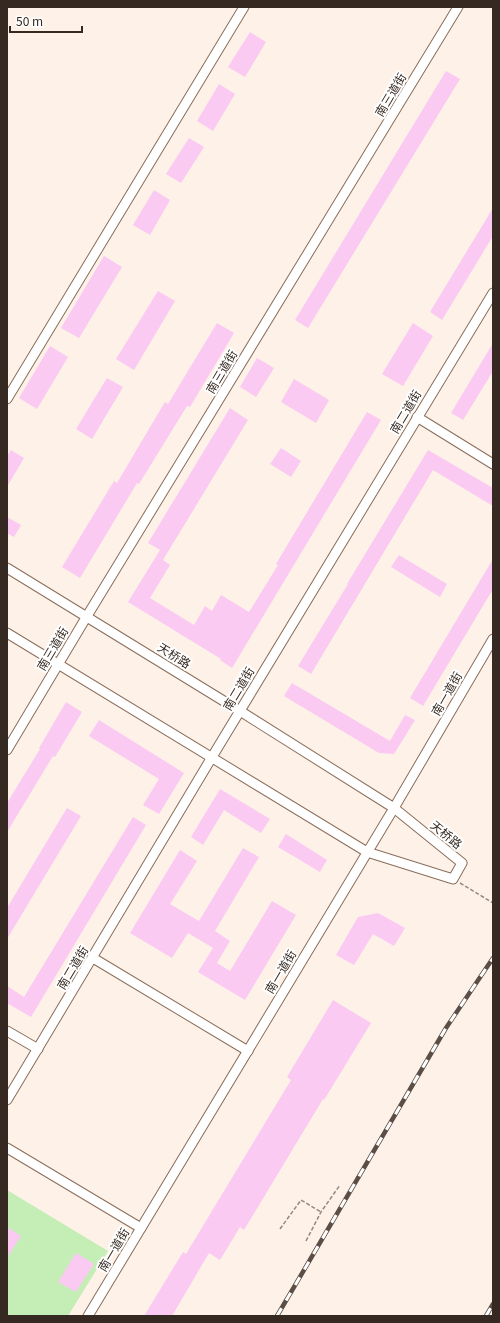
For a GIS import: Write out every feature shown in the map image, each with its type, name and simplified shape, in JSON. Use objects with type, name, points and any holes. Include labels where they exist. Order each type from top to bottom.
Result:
[{"type":"street","points":[[7,399],[244,7]]},
{"type":"street","name":"南三道街","points":[[7,750],[458,7]]},
{"type":"street","name":"南二道街","points":[[7,1100],[212,757],[493,293]]},
{"type":"street","points":[[417,417],[493,464]]},
{"type":"street","name":"天桥路","points":[[7,568],[87,616],[394,808],[462,863],[454,879]]},
{"type":"street","points":[[7,633],[367,852],[454,879]]},
{"type":"street","name":"南一道街","points":[[88,1316],[394,808],[493,639]]},
{"type":"street","points":[[93,958],[248,1051]]},
{"type":"street","points":[[7,1031],[38,1049]]},
{"type":"street","points":[[7,1148],[141,1228]]},
{"type":"path","points":[[454,879],[493,903]]},
{"type":"path","points":[[306,1241],[321,1212],[340,1185]]},
{"type":"path","points":[[280,1229],[301,1200],[321,1212]]},
{"type":"green space","points":[[7,1190],[108,1251],[68,1316],[7,1316]]},
{"type":"building","points":[[250,32],[266,42],[245,77],[228,67]]},
{"type":"building","points":[[446,71],[460,79],[308,328],[295,320]]},
{"type":"building","points":[[219,84],[235,94],[213,131],[197,121]]},
{"type":"building","points":[[189,138],[204,147],[181,183],[166,174]]},
{"type":"building","points":[[154,190],[170,200],[150,235],[133,225]]},
{"type":"building","points":[[493,208],[493,236],[442,320],[430,312]]},
{"type":"building","points":[[104,256],[122,267],[79,338],[61,328]]},
{"type":"building","points":[[158,291],[175,301],[134,370],[116,359]]},
{"type":"building","points":[[217,323],[234,333],[190,407],[187,406],[139,484],[137,483],[80,578],[62,567],[114,481],[117,483],[165,402],[168,404]]},
{"type":"building","points":[[413,323],[433,336],[403,386],[382,374]]},
{"type":"building","points":[[493,343],[493,371],[463,420],[451,413]]},
{"type":"building","points":[[50,346],[68,357],[37,409],[19,398]]},
{"type":"building","points":[[257,358],[274,368],[256,397],[240,387]]},
{"type":"building","points":[[107,378],[123,387],[92,439],[76,429]]},
{"type":"building","points":[[294,379],[329,400],[316,423],[281,402]]},
{"type":"building","points":[[230,408],[248,420],[163,560],[170,565],[150,598],[194,625],[205,606],[212,611],[221,595],[249,612],[367,412],[381,420],[232,668],[220,660],[221,659],[128,602],[160,550],[148,543]]},
{"type":"building","points":[[281,448],[301,461],[291,477],[270,464]]},
{"type":"building","points":[[11,450],[24,458],[7,487],[7,456]]},
{"type":"building","points":[[428,450],[493,488],[493,506],[433,470],[311,674],[298,666]]},
{"type":"building","points":[[7,517],[21,525],[14,537],[7,533]]},
{"type":"building","points":[[399,555],[447,584],[440,597],[391,567]]},
{"type":"building","points":[[493,559],[493,589],[423,706],[410,698]]},
{"type":"building","points":[[292,683],[390,741],[405,715],[415,720],[394,754],[379,753],[284,696]]},
{"type":"building","points":[[66,702],[82,712],[55,757],[53,756],[7,832],[7,803],[40,749],[39,748]]},
{"type":"building","points":[[99,720],[184,773],[159,814],[143,805],[159,779],[89,736]]},
{"type":"building","points":[[220,789],[270,819],[261,833],[224,810],[203,845],[191,837]]},
{"type":"building","points":[[67,808],[81,816],[7,939],[7,908]]},
{"type":"building","points":[[133,817],[146,825],[31,1017],[7,1003],[7,986],[24,997]]},
{"type":"building","points":[[286,834],[327,860],[320,872],[278,847]]},
{"type":"building","points":[[243,848],[259,857],[215,931],[230,941],[217,963],[230,971],[272,901],[296,915],[245,1000],[198,972],[213,948],[188,933],[172,958],[130,933],[180,850],[197,861],[170,904],[199,921]]},
{"type":"building","points":[[378,913],[405,928],[394,946],[373,934],[354,965],[336,955],[358,917]]},
{"type":"building","points":[[333,1000],[371,1023],[244,1230],[240,1227],[220,1260],[209,1253],[172,1316],[144,1316],[183,1252],[186,1254],[291,1080],[287,1077]]},
{"type":"building","points":[[7,1227],[21,1236],[7,1258]]},
{"type":"building","points":[[76,1253],[94,1264],[76,1292],[58,1282]]},
{"type":"railway","points":[[277,1316],[446,1028],[493,958]]},
{"type":"railway","points":[[486,1316],[493,1304]]}]
